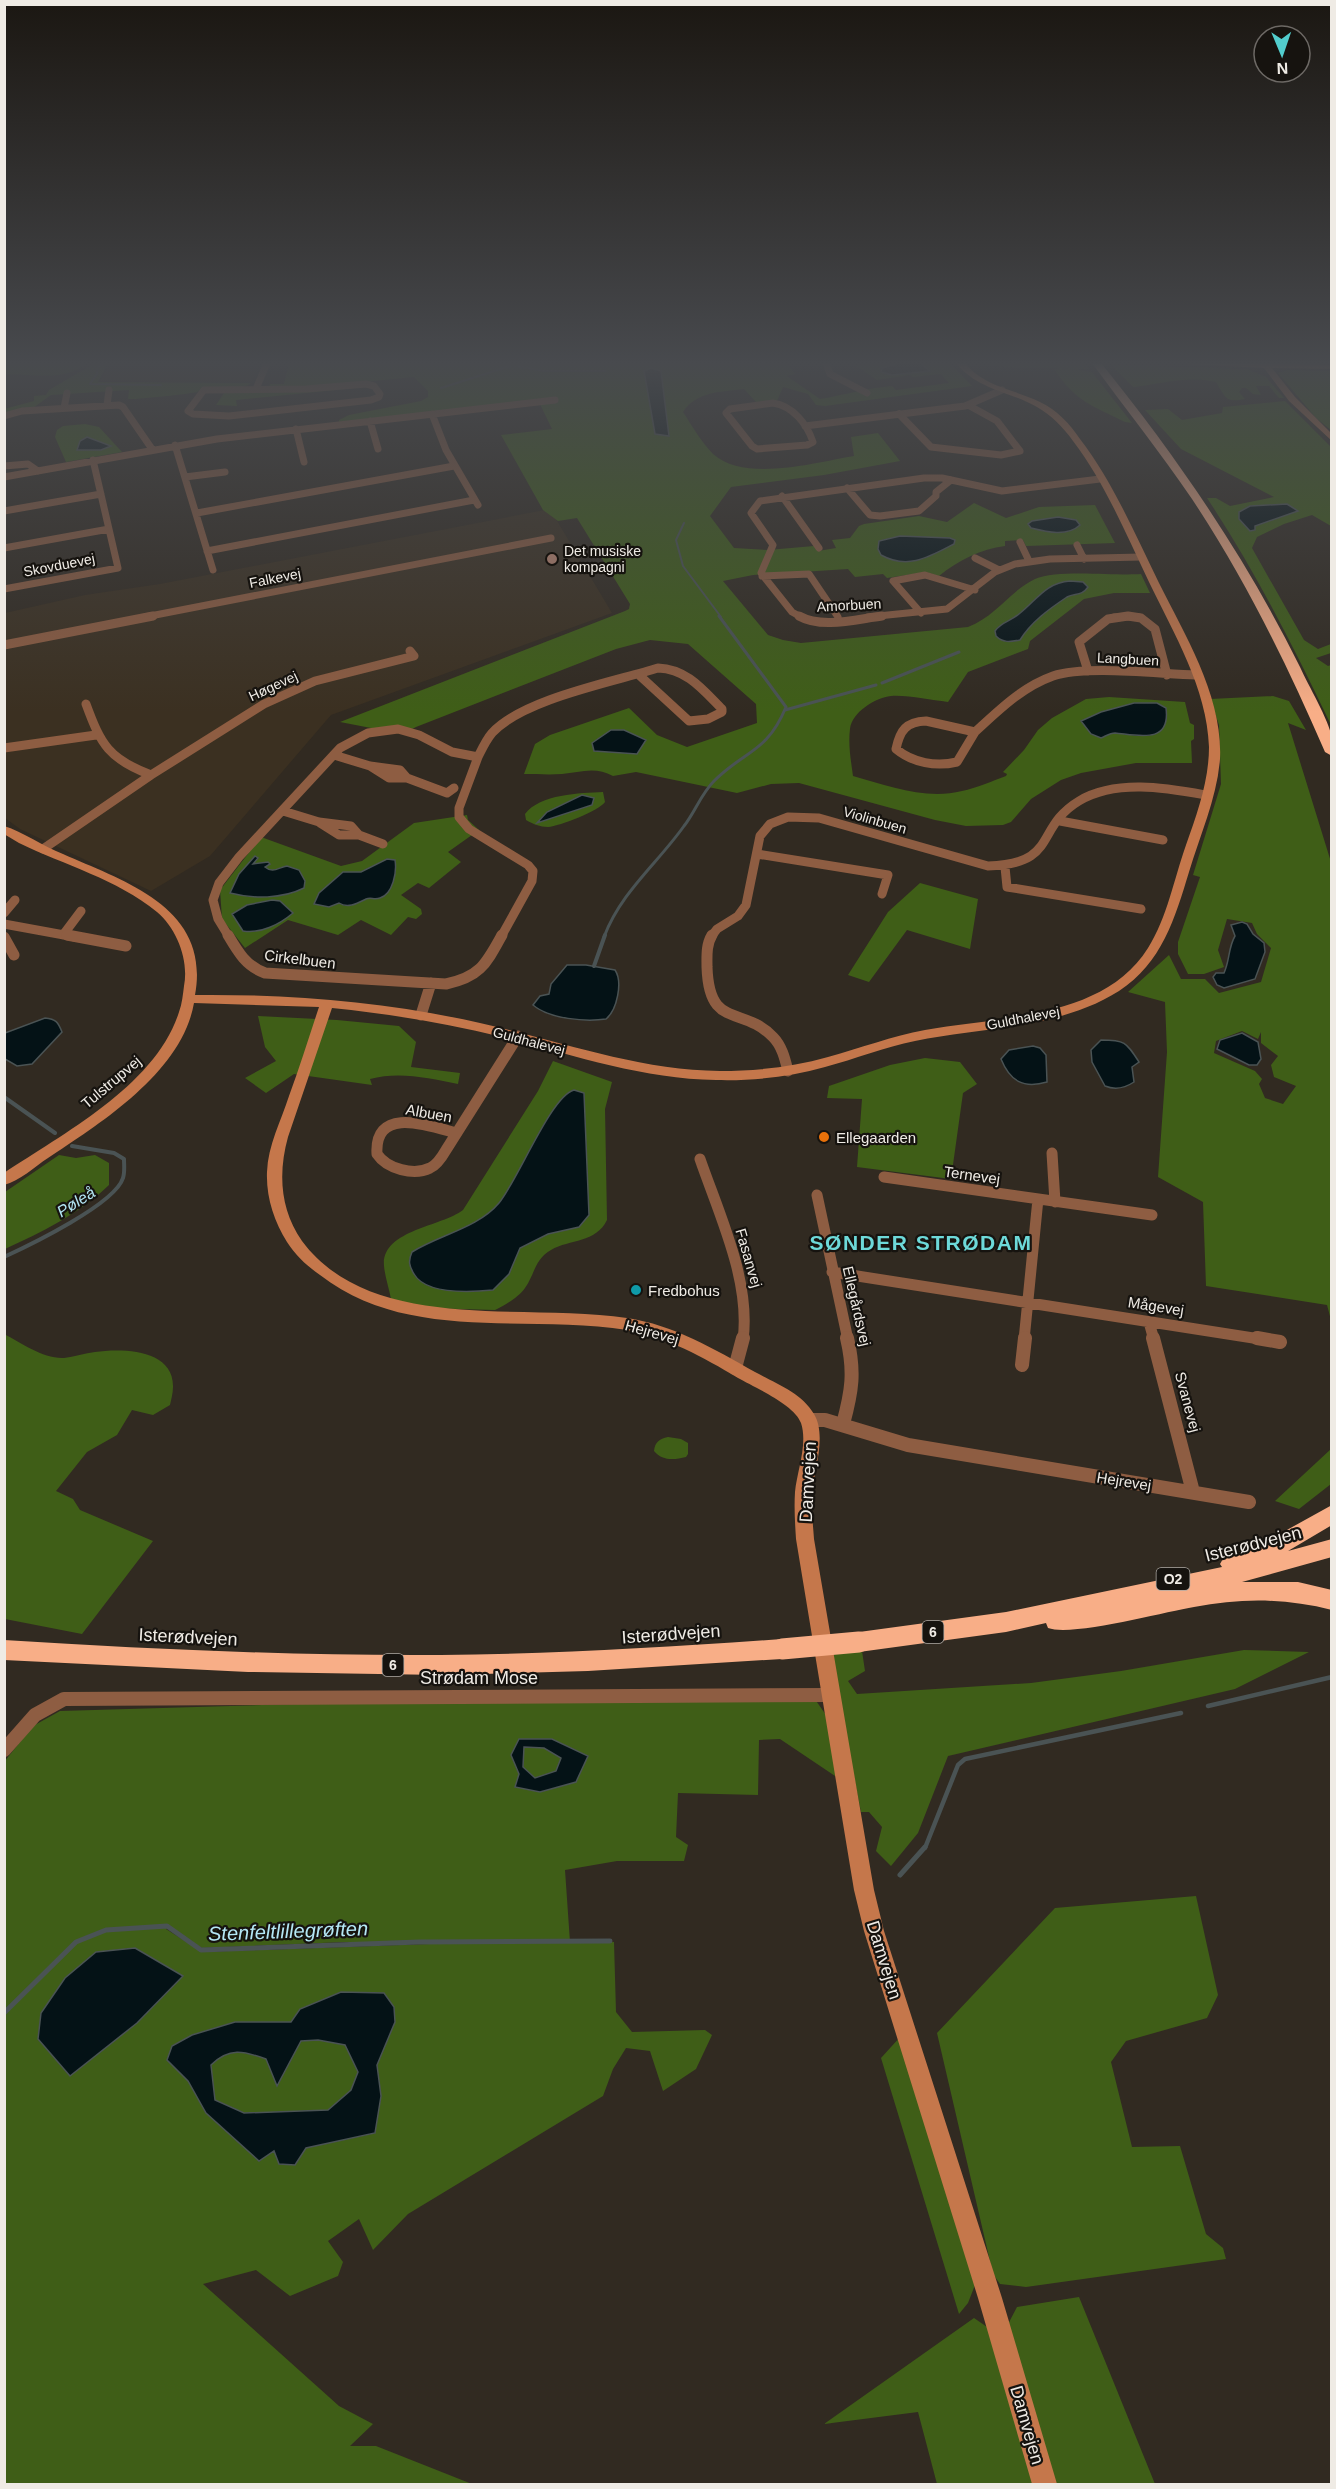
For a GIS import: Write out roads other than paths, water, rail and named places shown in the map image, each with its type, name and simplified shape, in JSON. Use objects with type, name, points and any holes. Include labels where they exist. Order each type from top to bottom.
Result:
[{"type":"highway","points":[[1184,479],[1230,548],[1295,669],[1332,752]]},
{"type":"highway","name":"O2","points":[[1006,1622],[1040,1608],[1230,1565],[1274,1548],[1332,1514]]},
{"type":"highway","name":"Isterødvejen","points":[[4,1650],[260,1663],[396,1665],[621,1660],[782,1649],[859,1642],[1006,1622],[1247,1571],[1332,1548]]},
{"type":"highway","points":[[1006,1622],[1094,1618],[1220,1593],[1244,1591],[1296,1592],[1332,1600]]},
{"type":"street","points":[[4,548],[109,529],[98,479]]},
{"type":"street","points":[[186,479],[213,570]]},
{"type":"street","points":[[196,513],[382,479]]},
{"type":"street","points":[[207,551],[476,503],[462,479]]},
{"type":"street","points":[[762,576],[761,568],[771,556],[773,545],[753,516],[752,509],[760,501],[782,496],[915,479]]},
{"type":"street","points":[[940,479],[1002,491],[1100,479]]},
{"type":"street","name":"Guldhalevej","points":[[190,999],[327,1004],[421,1015],[518,1036],[569,1052],[643,1069],[739,1076],[788,1071],[914,1036],[1041,1017],[1092,1000],[1118,986],[1151,957],[1167,926],[1206,795],[1214,743],[1205,700],[1171,615],[1119,510],[1101,479]]},
{"type":"street","points":[[847,488],[870,515],[880,516],[918,511],[951,480]]},
{"type":"street","points":[[4,511],[101,494]]},
{"type":"street","points":[[782,496],[818,547],[829,544]]},
{"type":"street","name":"Skovduevej","points":[[4,589],[118,568],[109,529]]},
{"type":"street","name":"Falkevej","points":[[4,645],[552,538]]},
{"type":"street","points":[[1020,542],[1029,561]]},
{"type":"street","points":[[1077,545],[1084,559]]},
{"type":"street","name":"Amorbuen","points":[[762,576],[792,612],[806,620],[824,622],[947,609],[958,604],[999,570],[1029,561],[1142,557]]},
{"type":"street","points":[[977,562],[999,570]]},
{"type":"street","name":"Amorbuen","points":[[762,576],[809,574],[837,615],[825,615]]},
{"type":"street","name":"Amorbuen","points":[[921,613],[893,581],[925,575],[975,590]]},
{"type":"street","name":"Langbuen","points":[[1088,671],[1079,642],[1108,619],[1128,616],[1151,623],[1156,630],[1167,675]]},
{"type":"street","name":"Høgevej","points":[[44,849],[242,716],[279,696],[346,672],[414,657],[410,651]]},
{"type":"street","name":"Cirkelbuen","points":[[479,756],[451,752],[417,734],[396,730],[376,730],[358,736],[334,755],[239,857],[219,883],[213,900],[218,919],[240,954],[254,969],[265,973],[431,983],[463,981],[475,976],[484,968],[532,881],[532,871],[528,865],[469,829],[460,821],[459,808],[479,756],[493,731],[511,717],[658,668],[677,669],[722,709],[722,712],[704,720],[687,720],[639,675]]},
{"type":"street","name":"Langbuen","points":[[975,732],[924,720],[912,721],[906,724],[897,737],[896,749],[903,756],[937,765],[957,762],[975,732],[1011,699],[1054,676],[1088,671],[1196,675]]},
{"type":"street","points":[[86,704],[96,735],[103,748],[129,768],[151,775]]},
{"type":"street","points":[[4,748],[96,735]]},
{"type":"street","points":[[334,755],[370,766],[389,778],[407,778],[447,793],[454,788]]},
{"type":"street","name":"Violinbuen","points":[[788,1071],[783,1051],[773,1037],[760,1028],[739,1020],[716,1007],[707,976],[707,945],[711,935],[742,914],[746,905],[760,836],[770,824],[788,816],[804,815],[988,866],[1005,867],[1025,863],[1034,857],[1060,821],[1079,801],[1116,790],[1159,788],[1206,795]]},
{"type":"street","points":[[283,811],[319,822],[331,832],[339,835],[359,835],[383,844]]},
{"type":"street","points":[[1060,821],[1163,840]]},
{"type":"street","name":"Tulstrupvej","points":[[4,828],[139,894],[172,920],[187,948],[192,967],[190,999],[169,1049],[149,1074],[102,1113],[4,1180]]},
{"type":"street","points":[[757,854],[888,875],[882,894]]},
{"type":"street","points":[[1005,867],[1008,887],[1141,909]]},
{"type":"street","points":[[4,913],[15,900]]},
{"type":"street","points":[[63,935],[81,911]]},
{"type":"street","points":[[4,924],[126,946]]},
{"type":"street","points":[[4,937],[14,955]]},
{"type":"street","points":[[421,1015],[431,983]]},
{"type":"street","name":"Hejrevej","points":[[327,1004],[278,1150],[274,1178],[279,1207],[289,1232],[302,1252],[320,1269],[348,1288],[408,1310],[458,1315],[595,1320],[656,1330],[681,1339],[735,1368],[798,1406],[809,1420],[825,1420],[843,1424],[871,1436],[908,1445],[1249,1502]]},
{"type":"street","name":"Albuen","points":[[456,1133],[409,1122],[396,1122],[386,1128],[377,1153],[378,1157],[390,1166],[408,1171],[425,1171],[436,1164],[456,1133],[518,1036]]},
{"type":"street","points":[[1052,1153],[1055,1202]]},
{"type":"street","name":"Fasanvej","points":[[699,1159],[742,1286],[744,1345],[735,1368]]},
{"type":"street","name":"Ternevej","points":[[884,1178],[1152,1215]]},
{"type":"street","name":"Ellegårdsvej","points":[[817,1195],[853,1364],[852,1391],[843,1424]]},
{"type":"street","points":[[1022,1365],[1038,1199]]},
{"type":"street","name":"Mågevej","points":[[832,1272],[1280,1342]]},
{"type":"street","name":"Svanevej","points":[[1149,1322],[1193,1492]]},
{"type":"street","name":"Damvejen","points":[[809,1420],[811,1436],[803,1504],[805,1539],[864,1890],[874,1931],[987,2287],[1045,2484]]},
{"type":"street","name":"Strødam Mose","points":[[4,1750],[35,1715],[64,1699],[830,1695]]},
{"type":"waterway","points":[[684,523],[676,540],[683,566],[721,617]]},
{"type":"waterway","points":[[604,937],[620,906],[674,840],[709,786],[771,734],[786,707],[719,616]]},
{"type":"waterway","points":[[882,683],[959,652]]},
{"type":"waterway","points":[[785,710],[876,685]]},
{"type":"waterway","points":[[594,966],[605,935]]},
{"type":"waterway","name":"Pøleå","points":[[4,1097],[55,1133]]},
{"type":"waterway","name":"Pøleå","points":[[4,1257],[70,1223],[105,1200],[117,1188],[124,1176],[124,1159],[114,1153],[72,1146]]},
{"type":"waterway","points":[[1208,1706],[1332,1677]]},
{"type":"waterway","points":[[925,1848],[958,1765],[965,1759],[1181,1713]]},
{"type":"waterway","points":[[900,1875],[925,1847]]},
{"type":"waterway","name":"Stenfeltlillegrøften","points":[[4,2013],[76,1942],[106,1930],[167,1926],[201,1950],[419,1942],[610,1941]]},
{"type":"place","name":"Det musiske kompagni","points":[[552,559]]},
{"type":"place","name":"Ellegaarden","points":[[824,1137]]},
{"type":"place","name":"Fredbohus","points":[[636,1290]]},
{"type":"district","name":"SØNDER STRØDAM","points":[[921,1242]]}]
